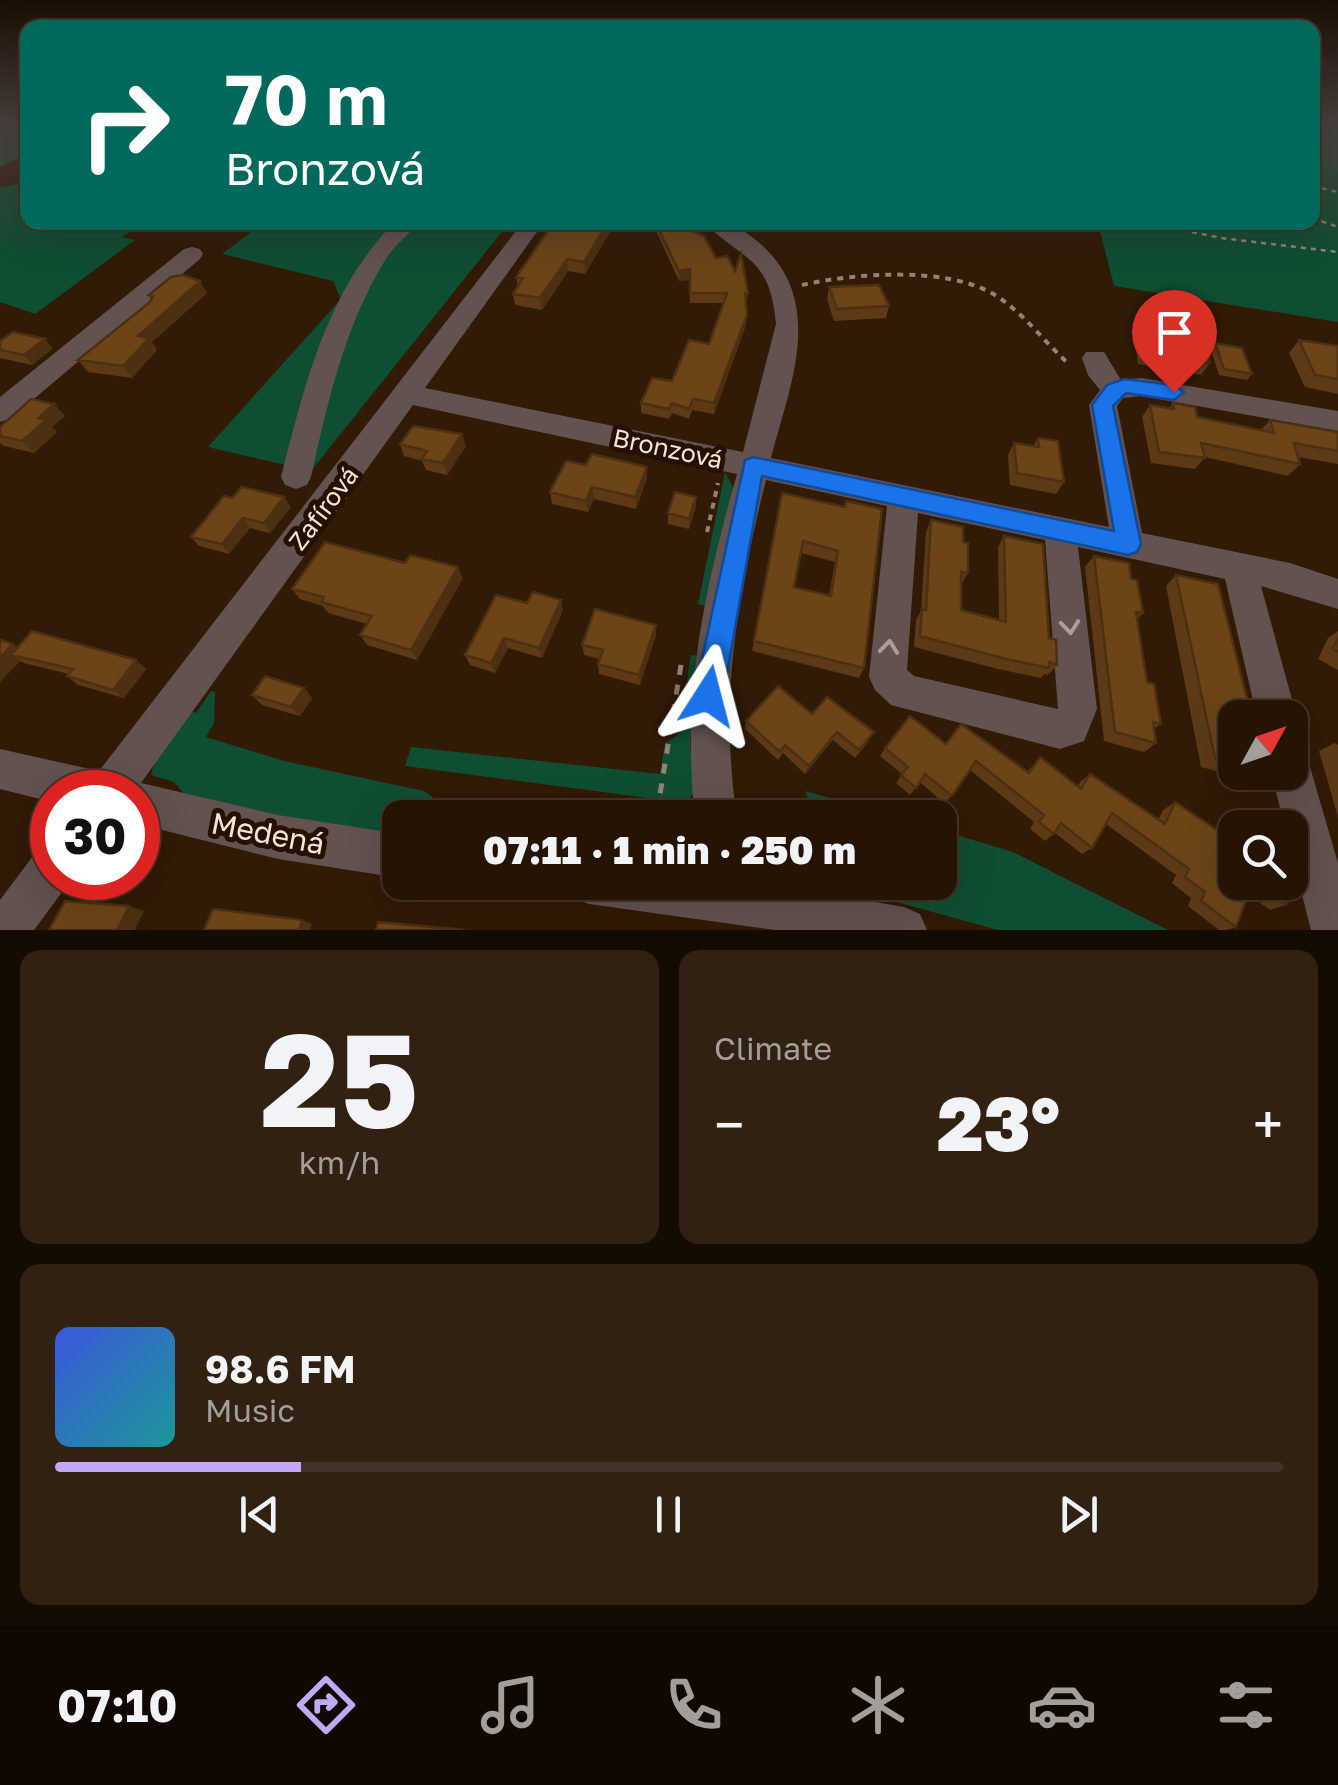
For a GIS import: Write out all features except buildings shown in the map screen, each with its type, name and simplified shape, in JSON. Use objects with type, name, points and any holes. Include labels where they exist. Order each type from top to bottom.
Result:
[{"type":"street","points":[[296,477],[314,402],[348,304],[363,274],[400,230]]},
{"type":"street","name":"Zafírová","points":[[126,770],[528,230]]},
{"type":"street","points":[[713,800],[705,721],[720,622],[753,466],[788,332],[784,294],[757,253],[721,230]]},
{"type":"street","points":[[0,412],[192,254]]},
{"type":"street","points":[[1095,358],[1111,393]]},
{"type":"street","points":[[1128,544],[1103,405],[1111,393],[1141,387],[1338,421]]},
{"type":"street","name":"Bronzová","points":[[408,394],[1128,544],[1338,594]]},
{"type":"street","points":[[903,498],[888,677],[904,692],[1060,729],[1070,727],[1078,709],[1060,530]]},
{"type":"street","points":[[1239,568],[1272,700]]},
{"type":"street","points":[[0,770],[30,777]]},
{"type":"street","points":[[1296,790],[1334,930]]},
{"type":"street","name":"Medená","points":[[160,808],[278,837],[382,853]]},
{"type":"street","points":[[6,930],[30,898]]},
{"type":"street","points":[[763,900],[904,930]]},
{"type":"path","points":[[1182,230],[1338,252]]},
{"type":"path","points":[[784,294],[820,280],[850,278],[976,284],[997,296],[1043,343],[1111,393]]},
{"type":"path","points":[[660,800],[670,740]]},
{"type":"green space","points":[[1320,169],[1338,170],[1338,322],[1114,286],[1100,230],[1320,230]]},
{"type":"green space","points":[[20,184],[20,230],[133,230],[122,237],[135,240],[35,314],[0,302],[0,188]]},
{"type":"green space","points":[[254,230],[503,230],[311,471],[208,447],[341,299],[333,281],[222,254]]},
{"type":"green space","points":[[725,472],[735,491],[710,607],[698,604]]},
{"type":"green space","points":[[691,655],[701,656],[690,742],[694,793],[688,800],[662,800],[405,766],[411,747],[660,774],[665,743],[678,735]]},
{"type":"green space","points":[[211,691],[215,692],[214,723],[206,737],[284,761],[424,791],[437,800],[382,800],[382,834],[184,793],[174,782],[160,778],[160,770],[152,770],[188,710],[196,713]]},
{"type":"green space","points":[[805,791],[836,800],[809,800]]},
{"type":"green space","points":[[957,835],[1013,852],[1168,930],[998,930],[884,900],[957,900]]},
{"type":"route","points":[[708,696],[753,466],[1128,544],[1103,405],[1107,396],[1124,386],[1174,392]]}]
